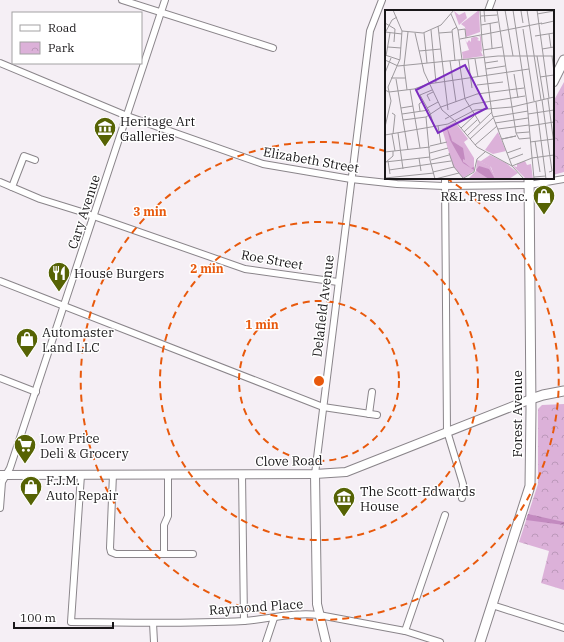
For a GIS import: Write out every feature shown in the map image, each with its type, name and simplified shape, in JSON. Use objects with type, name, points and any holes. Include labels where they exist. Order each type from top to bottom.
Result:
[{"type":"main road","points":[[554,80],[564,60]]},
{"type":"main road","name":"Forest Avenue","points":[[480,642],[530,486],[529,182]]},
{"type":"main road","name":"Clove Road","points":[[530,399],[543,394],[564,391]]},
{"type":"street","points":[[122,0],[273,48]]},
{"type":"street","name":"Cary Avenue","points":[[0,508],[3,475],[10,468],[36,392],[165,0]]},
{"type":"street","name":"Delafield Avenue","points":[[326,642],[318,604],[315,474],[370,31],[382,0]]},
{"type":"street","points":[[488,10],[492,0]]},
{"type":"street","name":"Elizabeth Street","points":[[0,63],[127,116],[263,164],[351,179],[397,184],[444,186],[564,179]]},
{"type":"street","points":[[12,187],[24,156],[35,160]]},
{"type":"street","points":[[444,179],[447,431],[463,484],[462,498]]},
{"type":"street","name":"Roe Street","points":[[0,182],[40,199],[245,269],[338,282]]},
{"type":"street","points":[[0,281],[323,407],[377,415]]},
{"type":"street","points":[[0,378],[36,392]]},
{"type":"street","points":[[369,414],[372,392]]},
{"type":"street","name":"Clove Road","points":[[3,475],[315,474],[346,472],[530,399]]},
{"type":"street","points":[[112,474],[110,550],[116,554],[193,554]]},
{"type":"street","points":[[164,554],[164,526],[168,516],[168,474]]},
{"type":"street","points":[[242,474],[244,621]]},
{"type":"street","name":"Raymond Place","points":[[81,475],[71,622],[152,623],[244,621],[319,614],[405,631],[440,642]]},
{"type":"street","points":[[405,631],[445,515]]},
{"type":"street","points":[[492,605],[564,628]]},
{"type":"street","points":[[266,642],[274,618]]},
{"type":"street","points":[[152,623],[154,642]]},
{"type":"green space","points":[[564,82],[564,172],[554,175],[554,100]]},
{"type":"green space","points":[[564,404],[564,590],[541,583],[549,551],[519,542],[538,484],[538,409],[542,405]]},
{"type":"water","points":[[528,514],[564,522],[564,525],[526,520]]},
{"type":"place","name":"Heritage Art Galleries","points":[[105,148]]},
{"type":"place","name":"R&L Press Inc.","points":[[544,216]]},
{"type":"place","name":"House Burgers","points":[[59,292]]},
{"type":"place","name":"Automaster Land LLC","points":[[27,358]]},
{"type":"place","name":"Low Price Deli & Grocery","points":[[25,464]]},
{"type":"place","name":"F.J.M. Auto Repair","points":[[31,506]]},
{"type":"place","name":"The Scott-Edwards House","points":[[344,518]]}]
